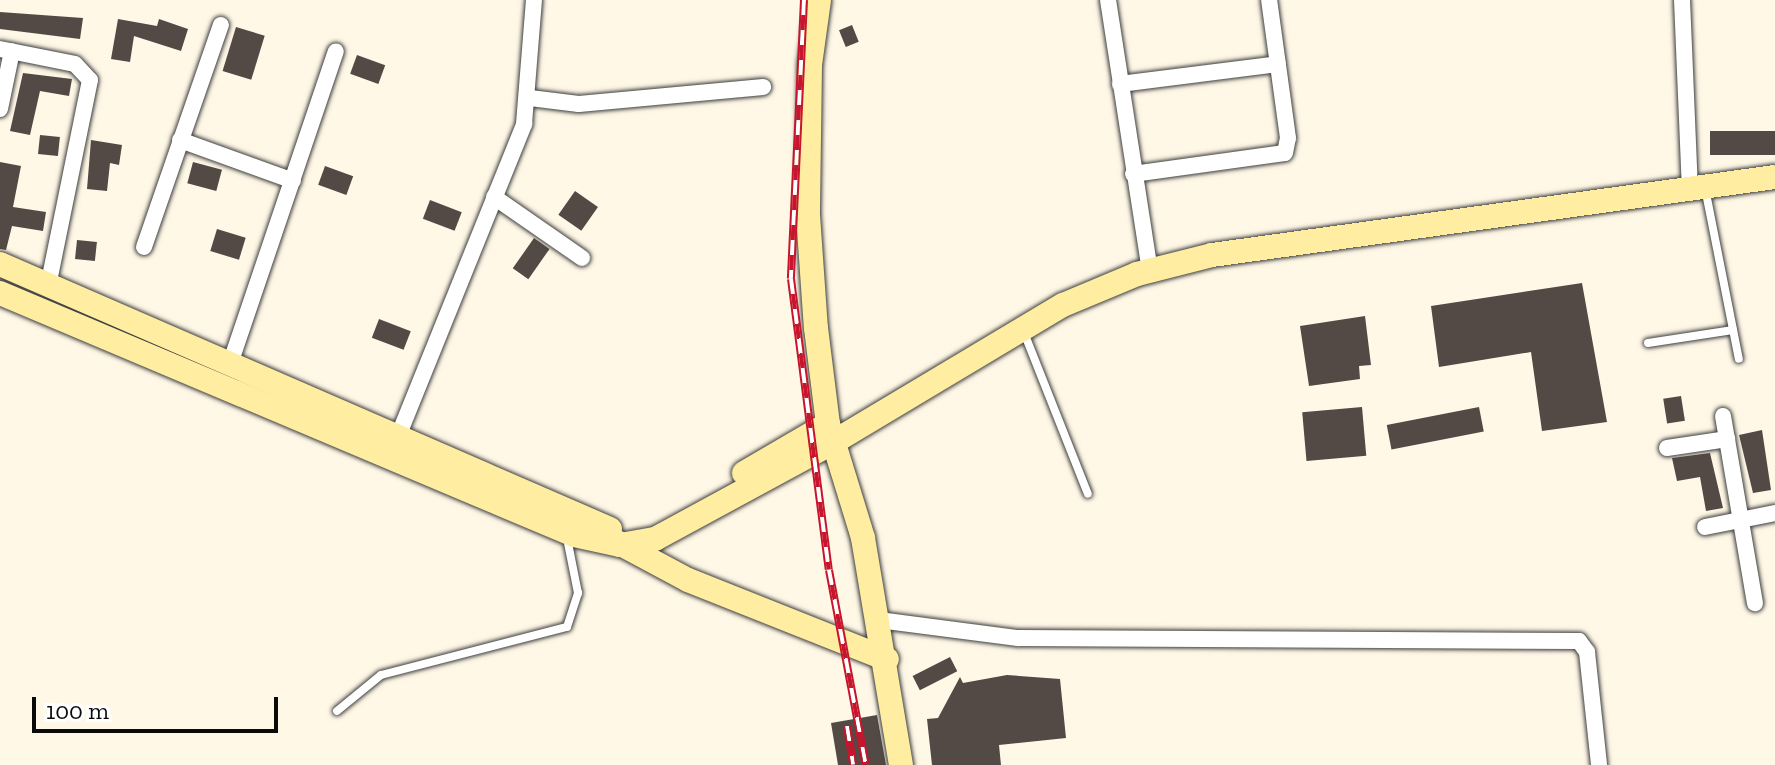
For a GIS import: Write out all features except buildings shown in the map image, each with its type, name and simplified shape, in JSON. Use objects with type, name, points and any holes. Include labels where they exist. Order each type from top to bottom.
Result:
[{"type":"street","points":[[397,439],[494,197],[530,98],[534,0]]},
{"type":"street","points":[[819,0],[810,65],[808,215],[830,434],[852,496],[879,620],[901,765]]},
{"type":"street","points":[[1108,0],[1150,271]]},
{"type":"street","points":[[1133,174],[1285,153],[1288,138],[1269,0]]},
{"type":"street","points":[[1682,0],[1698,188]]},
{"type":"street","points":[[144,247],[221,25]]},
{"type":"street","points":[[0,109],[6,50],[75,64],[90,80],[48,287]]},
{"type":"street","points":[[230,364],[336,51]]},
{"type":"street","points":[[1120,84],[1278,64]]},
{"type":"street","points":[[530,98],[579,104],[763,87]]},
{"type":"street","points":[[180,140],[293,181]]},
{"type":"street","points":[[600,528],[651,527],[830,434],[1063,305],[1150,271],[1212,255],[1775,177]]},
{"type":"street","points":[[494,197],[582,258]]},
{"type":"street","points":[[0,264],[600,528],[620,545],[688,580],[887,659]]},
{"type":"street","points":[[0,293],[566,532],[620,545],[655,539],[830,434]]},
{"type":"street","points":[[1723,416],[1755,603]]},
{"type":"street","points":[[1667,448],[1727,439]]},
{"type":"street","points":[[1705,527],[1775,513]]},
{"type":"street","points":[[879,620],[1018,638],[1579,641],[1587,652],[1599,765]]},
{"type":"lane","points":[[1698,188],[1739,359]]},
{"type":"lane","points":[[1023,329],[1088,494]]},
{"type":"lane","points":[[1648,343],[1733,330]]},
{"type":"lane","points":[[337,711],[381,675],[567,627],[578,593],[566,532]]},
{"type":"railway","points":[[804,0],[791,279],[829,570],[866,765]]},
{"type":"railway","points":[[847,726],[853,765]]}]
